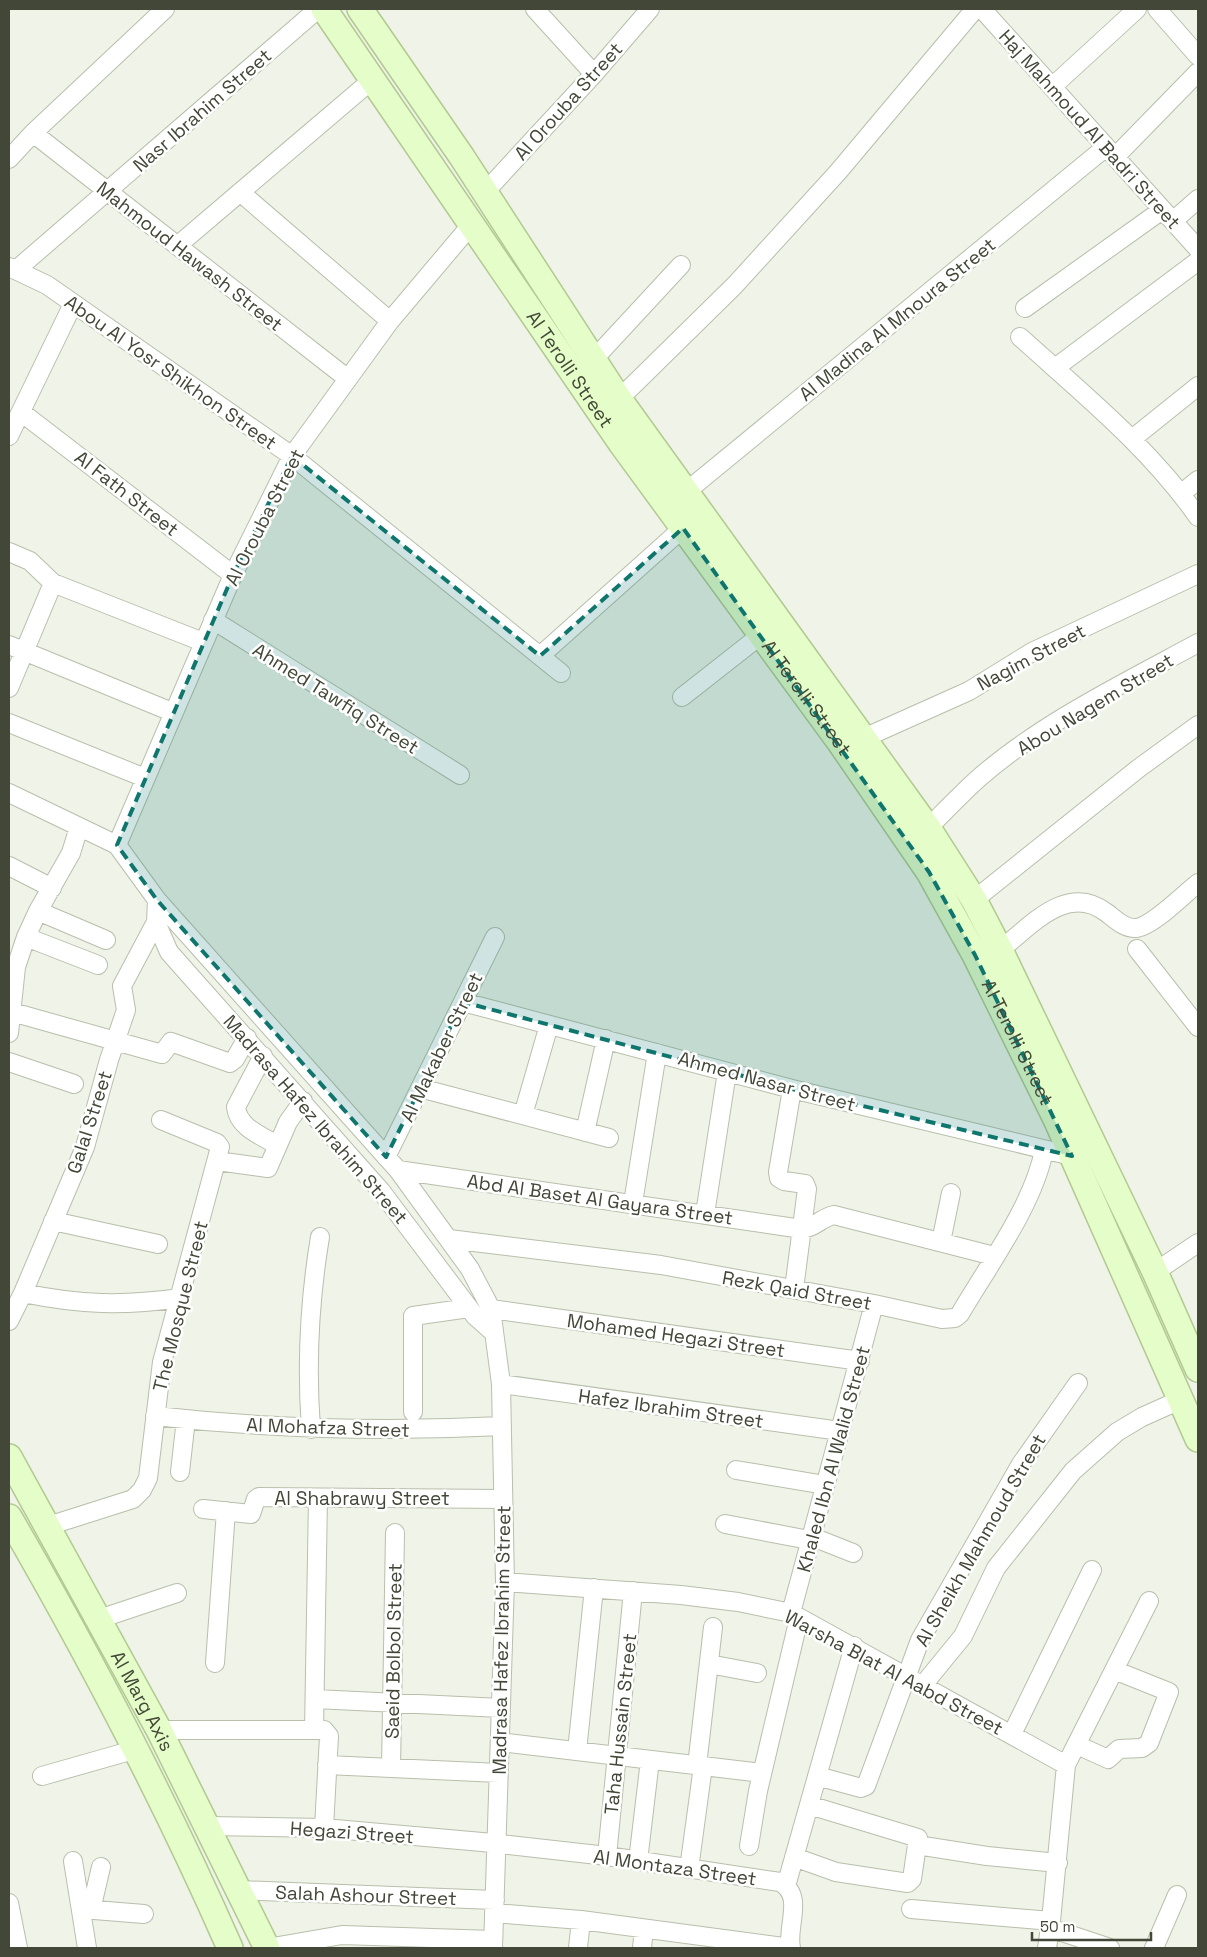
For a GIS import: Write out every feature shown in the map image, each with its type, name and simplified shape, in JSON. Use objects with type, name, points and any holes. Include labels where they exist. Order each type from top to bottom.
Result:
[{"type":"street","points":[[9,159],[33,133],[164,9]]},
{"type":"street","name":"Nasr Ibrahim Street","points":[[12,269],[108,192],[318,9]]},
{"type":"street","name":"Al Terolli Street","points":[[324,9],[621,443],[761,635],[929,872],[975,955],[1072,1156],[1198,1439]]},
{"type":"street","name":"Al Terolli Street","points":[[360,9],[485,192],[619,399],[928,828],[974,900],[1000,950],[1155,1272],[1198,1369]]},
{"type":"street","points":[[535,9],[594,74]]},
{"type":"street","points":[[1052,87],[1137,9]]},
{"type":"street","points":[[1157,9],[1198,56]]},
{"type":"street","name":"Al Orouba Street","points":[[485,192],[594,74],[648,10]]},
{"type":"street","points":[[619,399],[735,285],[985,11]]},
{"type":"street","name":"Haj Mahmoud Al Badri Street","points":[[985,11],[1198,249]]},
{"type":"street","name":"Al Madina Al Mnoura Street","points":[[687,491],[1111,152],[1198,72]]},
{"type":"street","points":[[177,246],[372,80]]},
{"type":"street","name":"Mahmoud Hawash Street","points":[[33,133],[348,379]]},
{"type":"street","points":[[240,192],[390,322]]},
{"type":"street","points":[[1025,308],[1168,215],[1198,199]]},
{"type":"street","name":"Al Orouba Street","points":[[117,845],[172,712],[233,575],[292,456],[390,322],[471,225]]},
{"type":"street","points":[[1055,368],[1198,261]]},
{"type":"street","points":[[593,360],[680,265]]},
{"type":"street","name":"Abou Al Yosr Shikhon Street","points":[[12,269],[47,285],[292,456],[561,673]]},
{"type":"street","points":[[9,436],[73,304]]},
{"type":"street","points":[[1020,337],[1132,439],[1182,493],[1198,517]]},
{"type":"street","points":[[1132,439],[1198,386]]},
{"type":"street","name":"Al Fath Street","points":[[21,412],[233,575]]},
{"type":"street","points":[[1182,493],[1198,480]]},
{"type":"street","points":[[540,656],[683,528]]},
{"type":"street","points":[[9,552],[30,561],[54,583],[203,642]]},
{"type":"street","name":"Nagim Street","points":[[864,738],[969,690],[1032,652],[1198,574]]},
{"type":"street","points":[[9,688],[16,649],[54,583]]},
{"type":"street","name":"Ahmed Tawfiq Street","points":[[213,620],[460,776]]},
{"type":"street","points":[[682,697],[761,635]]},
{"type":"street","name":"Abou Nagem Street","points":[[928,828],[981,776],[1022,746],[1100,696],[1198,643]]},
{"type":"street","points":[[16,649],[172,712]]},
{"type":"street","points":[[9,724],[145,778]]},
{"type":"street","points":[[974,900],[1139,768],[1198,725]]},
{"type":"street","points":[[9,793],[117,845]]},
{"type":"street","points":[[9,1033],[12,1012],[12,965],[38,912],[71,853],[79,827]]},
{"type":"street","name":"Madrasa Hafez Ibrahim Street","points":[[117,845],[157,900],[392,1163],[470,1269],[491,1309],[501,1384],[505,1582],[493,1944]]},
{"type":"street","points":[[9,866],[52,888]]},
{"type":"street","points":[[1000,950],[1059,906],[1077,902],[1087,902],[1098,906],[1122,925],[1138,928],[1150,922],[1198,883]]},
{"type":"street","name":"Madrasa Hafez Ibrahim Street","points":[[157,900],[156,922],[169,952],[303,1101],[380,1191],[483,1325],[493,1332]]},
{"type":"street","points":[[38,912],[106,940]]},
{"type":"street","name":"Galal Street","points":[[9,1321],[23,1293],[85,1147],[115,1041],[126,1010],[122,986],[156,922]]},
{"type":"street","points":[[26,937],[98,965]]},
{"type":"street","name":"Al Makaber Street","points":[[392,1163],[420,1088],[495,937]]},
{"type":"street","points":[[1137,948],[1196,1018]]},
{"type":"street","name":"Ahmed Nasar Street","points":[[463,1002],[792,1089],[1072,1156]]},
{"type":"street","points":[[12,1012],[162,1054],[170,1042],[230,1063],[235,1059],[247,1038]]},
{"type":"street","points":[[523,1115],[549,1025]]},
{"type":"street","points":[[585,1132],[606,1040]]},
{"type":"street","points":[[633,1203],[657,1053]]},
{"type":"street","points":[[263,1056],[236,1107],[237,1116],[242,1124],[276,1145]]},
{"type":"street","points":[[9,1062],[74,1084]]},
{"type":"street","points":[[705,1214],[727,1072]]},
{"type":"street","points":[[420,1088],[609,1138]]},
{"type":"street","points":[[792,1089],[778,1172],[779,1178],[784,1181],[807,1186],[794,1289]]},
{"type":"street","points":[[217,1161],[266,1169],[270,1165],[276,1145],[288,1122],[303,1101]]},
{"type":"street","name":"The Mosque Street","points":[[48,1526],[133,1499],[142,1490],[148,1478],[151,1466],[162,1362],[181,1298],[220,1147],[217,1143],[161,1120]]},
{"type":"street","name":"Rezk Qaid Street","points":[[449,1239],[661,1266],[874,1304],[942,1319],[954,1318],[960,1314],[1035,1183],[1044,1150]]},
{"type":"street","name":"Abd Al Baset Al Gayara Street","points":[[392,1163],[802,1229]]},
{"type":"street","points":[[941,1242],[951,1194]]},
{"type":"street","points":[[802,1229],[807,1229],[828,1216],[834,1215],[994,1256]]},
{"type":"street","points":[[54,1221],[158,1244]]},
{"type":"street","points":[[311,1428],[307,1380],[308,1332],[312,1284],[320,1237]]},
{"type":"street","points":[[1155,1272],[1198,1243]]},
{"type":"street","points":[[23,1293],[62,1301],[102,1305],[181,1298]]},
{"type":"street","name":"Khaled Ibn Al Walid Street","points":[[748,1846],[810,1538],[860,1361],[874,1304]]},
{"type":"street","points":[[414,1412],[412,1317],[415,1314],[470,1308]]},
{"type":"street","name":"Mohamed Hegazi Street","points":[[491,1309],[860,1361]]},
{"type":"street","name":"Al Sheikh Mahmoud Street","points":[[817,1776],[861,1788],[866,1786],[920,1640],[1021,1464],[1078,1383]]},
{"type":"street","name":"Hafez Ibrahim Street","points":[[501,1384],[840,1431]]},
{"type":"street","points":[[923,1685],[963,1636],[996,1568],[1073,1471],[1117,1432],[1142,1417],[1180,1400]]},
{"type":"street","name":"Al Mohafza Street","points":[[155,1416],[186,1420],[311,1428],[383,1430],[502,1426]]},
{"type":"street","points":[[180,1472],[186,1420]]},
{"type":"street","name":"Al Marg Axis","points":[[9,1457],[159,1730],[267,1948]]},
{"type":"street","points":[[736,1470],[825,1486]]},
{"type":"street","name":"Al Shabrawy Street","points":[[203,1509],[251,1514],[256,1499],[259,1497],[503,1499]]},
{"type":"street","points":[[314,1730],[318,1498]]},
{"type":"street","points":[[216,1663],[226,1511]]},
{"type":"street","name":"Al Marg Axis","points":[[9,1519],[54,1594],[137,1749],[230,1948]]},
{"type":"street","points":[[725,1524],[810,1538],[853,1553]]},
{"type":"street","name":"Saeid Bolbol Street","points":[[391,1768],[395,1533]]},
{"type":"street","points":[[1012,1734],[1092,1570]]},
{"type":"street","name":"Warsha Blat Al Aabd Street","points":[[505,1582],[633,1591],[738,1602],[795,1616],[854,1646],[1066,1765]]},
{"type":"street","points":[[576,1751],[594,1588]]},
{"type":"street","name":"Taha Hussain Street","points":[[607,1856],[633,1591]]},
{"type":"street","points":[[99,1619],[177,1593]]},
{"type":"street","points":[[1047,1948],[1058,1863],[1066,1765],[1149,1601]]},
{"type":"street","points":[[689,1868],[713,1627]]},
{"type":"street","points":[[791,1948],[794,1902],[791,1891],[786,1886],[854,1646]]},
{"type":"street","points":[[709,1664],[756,1673]]},
{"type":"street","points":[[1077,1745],[1108,1759],[1119,1749],[1142,1748],[1150,1743],[1169,1692],[1114,1670]]},
{"type":"street","points":[[315,1699],[501,1708]]},
{"type":"street","points":[[159,1730],[324,1730],[328,1736],[324,1828]]},
{"type":"street","points":[[500,1742],[762,1773]]},
{"type":"street","points":[[42,1776],[137,1749]]},
{"type":"street","points":[[638,1861],[650,1760]]},
{"type":"street","points":[[327,1765],[499,1773]]},
{"type":"street","points":[[794,1857],[836,1872],[908,1882],[912,1879],[918,1838],[809,1806]]},
{"type":"street","name":"Hegazi Street","points":[[206,1826],[324,1828],[497,1845]]},
{"type":"street","name":"Al Montaza Street","points":[[497,1845],[607,1856],[780,1882],[786,1886]]},
{"type":"street","points":[[917,1845],[987,1856],[1058,1863]]},
{"type":"street","points":[[73,1861],[87,1910],[87,1948]]},
{"type":"street","points":[[87,1910],[101,1867]]},
{"type":"street","name":"Salah Ashour Street","points":[[238,1890],[495,1906],[644,1929],[791,1948]]},
{"type":"street","points":[[1154,1948],[1177,1896]]},
{"type":"street","points":[[9,1903],[12,1926],[18,1948]]},
{"type":"street","points":[[911,1909],[1051,1924],[1110,1948]]},
{"type":"street","points":[[87,1910],[144,1914]]},
{"type":"street","points":[[578,1948],[581,1920]]},
{"type":"street","points":[[642,1948],[644,1929]]},
{"type":"street","points":[[267,1948],[342,1935],[493,1944]]},
{"type":"highlighted area","points":[[292,456],[540,656],[683,528],[929,872],[975,955],[1072,1156],[792,1089],[463,1002],[386,1157],[157,900],[117,845],[233,575]]}]
